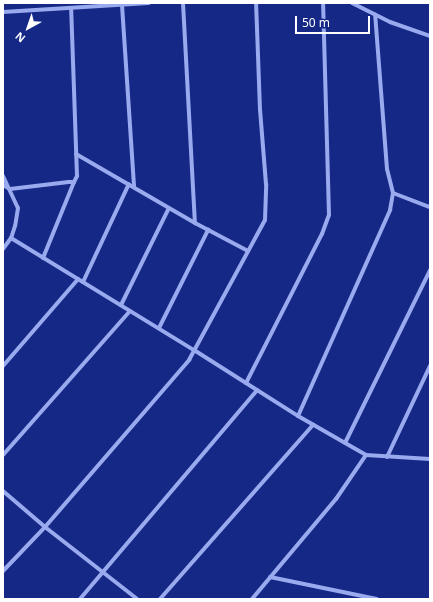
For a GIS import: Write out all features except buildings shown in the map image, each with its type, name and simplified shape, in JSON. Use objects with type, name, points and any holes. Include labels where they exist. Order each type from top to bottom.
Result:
[{"type":"street","points":[[3,12],[148,3]]},
{"type":"street","points":[[183,3],[195,223]]},
{"type":"street","points":[[3,571],[45,527],[189,360],[265,220],[266,184],[260,110],[256,3]]},
{"type":"street","points":[[246,383],[322,234],[329,215],[324,3]]},
{"type":"street","points":[[352,3],[390,22],[430,36]]},
{"type":"street","points":[[122,5],[134,187]]},
{"type":"street","points":[[43,258],[77,176],[71,8]]},
{"type":"street","points":[[298,416],[372,254],[390,210],[394,193],[387,169],[375,14]]},
{"type":"street","points":[[76,154],[195,223],[248,251]]},
{"type":"street","points":[[3,176],[18,208],[16,226],[11,238],[3,248]]},
{"type":"street","points":[[3,185],[10,189],[74,182]]},
{"type":"street","points":[[83,282],[129,184]]},
{"type":"street","points":[[394,193],[430,207]]},
{"type":"street","points":[[121,305],[169,208]]},
{"type":"street","points":[[159,328],[208,230]]},
{"type":"street","points":[[11,238],[159,328],[298,416],[366,455],[430,459]]},
{"type":"street","points":[[345,443],[430,270]]},
{"type":"street","points":[[3,366],[78,279]]},
{"type":"street","points":[[3,455],[130,311]]},
{"type":"street","points":[[387,457],[430,366]]},
{"type":"street","points":[[80,599],[257,390]]},
{"type":"street","points":[[160,599],[313,425]]},
{"type":"street","points":[[252,599],[336,499],[366,455]]},
{"type":"street","points":[[3,491],[45,527],[137,599]]},
{"type":"street","points":[[270,577],[378,599]]}]
